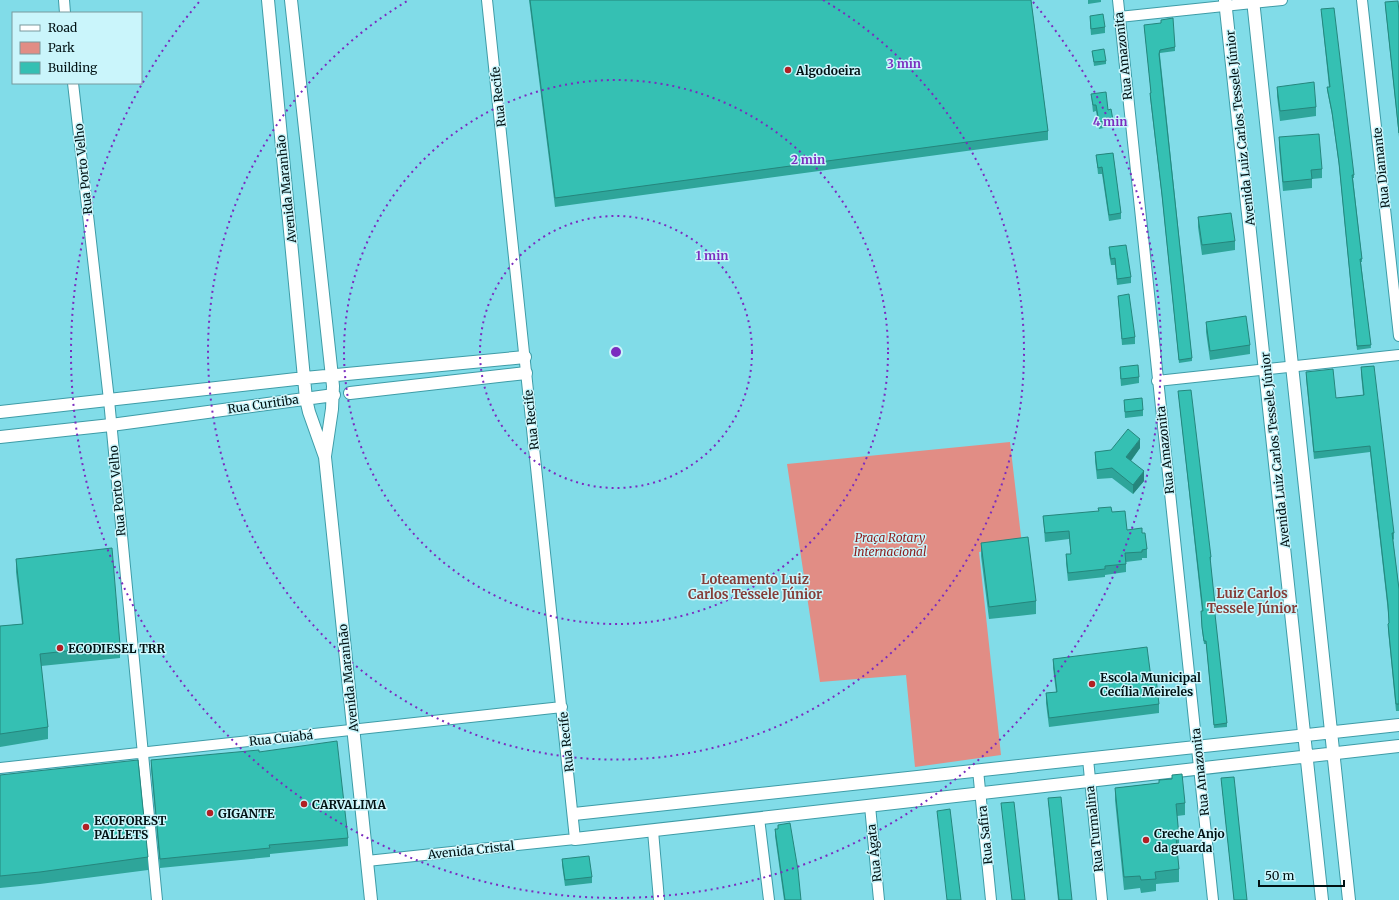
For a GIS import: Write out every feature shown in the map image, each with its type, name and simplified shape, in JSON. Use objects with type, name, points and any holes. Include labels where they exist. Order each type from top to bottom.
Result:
[{"type":"street","points":[[64,0],[65,12]]},
{"type":"street","name":"Avenida Maranhão","points":[[268,0],[306,398],[309,412],[325,457],[371,900]]},
{"type":"street","name":"Avenida Maranhão","points":[[291,0],[334,395],[325,457]]},
{"type":"street","name":"Rua Recife","points":[[487,0],[574,814],[575,839]]},
{"type":"street","name":"Rua Amazonita","points":[[1118,0],[1157,381],[1198,747],[1213,900]]},
{"type":"street","points":[[1119,17],[1226,3],[1282,0]]},
{"type":"street","name":"Rua Diamante","points":[[1362,0],[1399,336]]},
{"type":"street","points":[[1253,2],[1349,900]]},
{"type":"street","name":"Avenida Luiz Carlos Tessele Júnior","points":[[1226,3],[1322,900]]},
{"type":"street","name":"Rua Porto Velho","points":[[73,84],[109,400],[157,900]]},
{"type":"street","points":[[1157,381],[1399,355]]},
{"type":"street","points":[[332,375],[525,357]]},
{"type":"street","name":"Rua Curitiba","points":[[0,437],[111,425],[306,398],[526,374]]},
{"type":"street","name":"Rua Curitiba","points":[[0,412],[332,375]]},
{"type":"street","name":"Rua Cuiabá","points":[[0,768],[562,707]]},
{"type":"street","points":[[574,814],[1399,725]]},
{"type":"street","points":[[575,839],[1399,746]]},
{"type":"street","name":"Rua Turmalina","points":[[1088,759],[1102,900]]},
{"type":"street","name":"Rua Safira","points":[[978,770],[991,900]]},
{"type":"street","name":"Rua Ágata","points":[[870,806],[879,900]]},
{"type":"street","points":[[759,818],[769,900]]},
{"type":"street","points":[[652,830],[659,900]]},
{"type":"street","name":"Avenida Cristal","points":[[367,861],[575,839]]},
{"type":"green space","name":"Praça Rotary Internacional","points":[[1010,442],[1022,545],[979,552],[1001,755],[915,767],[906,675],[820,682],[787,464]]},
{"type":"building","name":"Algodoeira","points":[[530,0],[1031,0],[1048,131],[555,198]]},
{"type":"building","points":[[1398,1],[1399,12],[1399,133],[1385,2]]},
{"type":"building","points":[[1334,8],[1354,175],[1352,175],[1362,259],[1360,259],[1371,345],[1357,346],[1339,163],[1327,87],[1330,87],[1321,9]]},
{"type":"building","points":[[1103,14],[1105,27],[1091,29],[1090,16]]},
{"type":"building","points":[[1173,18],[1175,47],[1160,50],[1159,54],[1192,358],[1179,360],[1144,25],[1161,23],[1161,20]]},
{"type":"building","points":[[1104,49],[1106,61],[1094,62],[1092,51]]},
{"type":"building","points":[[1314,82],[1316,107],[1280,111],[1277,87]]},
{"type":"building","points":[[1106,92],[1108,110],[1111,109],[1113,120],[1099,122],[1096,105],[1093,105],[1091,94]]},
{"type":"building","points":[[1319,134],[1322,169],[1311,170],[1312,179],[1283,182],[1279,137]]},
{"type":"building","points":[[1113,153],[1121,213],[1109,215],[1102,167],[1098,168],[1096,155]]},
{"type":"building","points":[[1231,213],[1235,241],[1202,245],[1198,217]]},
{"type":"building","points":[[1126,245],[1131,277],[1117,279],[1115,258],[1111,259],[1109,247]]},
{"type":"building","points":[[1129,294],[1135,337],[1122,339],[1118,296]]},
{"type":"building","points":[[1246,316],[1250,345],[1210,351],[1206,322]]},
{"type":"building","points":[[1138,365],[1139,377],[1121,379],[1120,367]]},
{"type":"building","points":[[1374,366],[1394,533],[1392,533],[1399,589],[1399,704],[1396,704],[1388,624],[1388,605],[1370,446],[1314,452],[1306,372],[1333,369],[1336,398],[1364,395],[1361,367]]},
{"type":"building","points":[[1191,390],[1211,557],[1214,605],[1227,723],[1214,725],[1206,641],[1204,641],[1202,627],[1201,611],[1203,611],[1178,391]]},
{"type":"building","points":[[1142,398],[1143,410],[1125,412],[1124,400]]},
{"type":"building","points":[[1128,429],[1140,439],[1126,457],[1144,471],[1133,485],[1112,468],[1097,470],[1095,452],[1111,450]]},
{"type":"building","points":[[1111,507],[1112,512],[1125,511],[1127,530],[1142,528],[1142,533],[1145,533],[1147,549],[1142,550],[1142,552],[1125,553],[1126,564],[1105,566],[1105,569],[1068,573],[1066,554],[1071,554],[1069,531],[1045,533],[1043,516],[1099,511],[1098,508]]},
{"type":"building","points":[[1028,537],[1036,601],[989,607],[981,543]]},
{"type":"building","name":"ECODIESEL TRR","points":[[112,548],[120,645],[40,654],[48,727],[0,734],[0,626],[23,624],[16,559]]},
{"type":"building","name":"Escola Municipal Cecília Meireles","points":[[1147,647],[1151,678],[1156,678],[1159,704],[1049,718],[1046,693],[1057,692],[1053,659]]},
{"type":"building","points":[[337,741],[348,838],[269,845],[270,848],[160,859],[151,760],[259,750],[259,752]]},
{"type":"building","name":"ECOFOREST PALLETS","points":[[138,760],[148,857],[0,876],[0,775]]},
{"type":"building","points":[[1182,774],[1185,803],[1176,804],[1179,836],[1176,837],[1179,869],[1155,872],[1156,879],[1141,880],[1140,876],[1124,877],[1115,788],[1159,783],[1159,780],[1172,779],[1172,775]]},
{"type":"building","points":[[1234,777],[1247,900],[1234,900],[1221,778]]},
{"type":"building","points":[[1061,797],[1072,900],[1059,900],[1048,798]]},
{"type":"building","points":[[1014,802],[1025,900],[1012,900],[1001,803]]},
{"type":"building","points":[[950,809],[961,900],[947,900],[937,811]]},
{"type":"building","points":[[790,823],[798,870],[801,900],[785,900],[775,829],[778,829],[778,825]]},
{"type":"building","points":[[589,856],[592,877],[565,880],[562,859]]},
{"type":"place","name":"Algodoeira","points":[[788,70]]},
{"type":"place","name":"ECODIESEL TRR","points":[[60,648]]},
{"type":"place","name":"Escola Municipal Cecília Meireles","points":[[1092,684]]},
{"type":"place","name":"CARVALIMA","points":[[304,804]]},
{"type":"place","name":"GIGANTE","points":[[210,813]]},
{"type":"place","name":"ECOFOREST PALLETS","points":[[86,827]]},
{"type":"place","name":"Creche Anjo da guarda","points":[[1146,840]]},
{"type":"district","name":"Loteamento Luiz Carlos Tessele Júnior","points":[[755,586]]},
{"type":"district","name":"Luiz Carlos Tessele Júnior","points":[[1252,600]]}]
